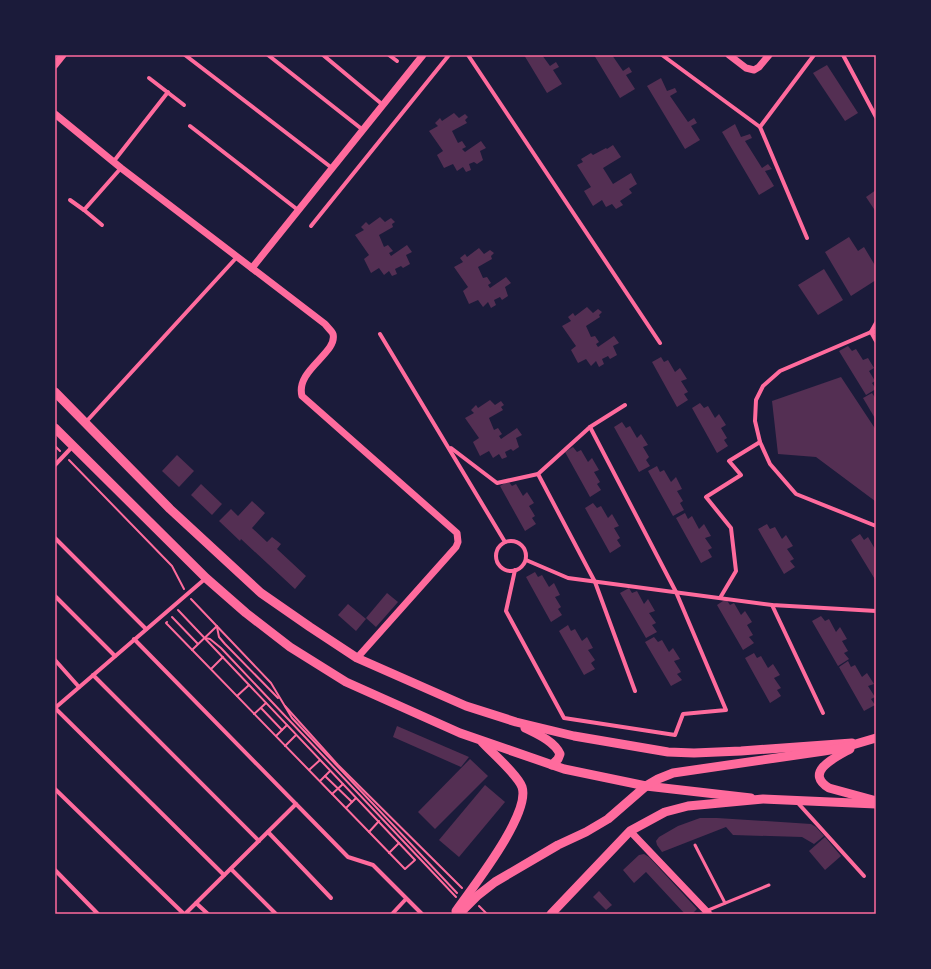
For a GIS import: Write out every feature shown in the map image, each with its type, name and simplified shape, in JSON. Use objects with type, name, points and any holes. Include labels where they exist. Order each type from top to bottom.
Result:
[{"type":"main road","points":[[55,392],[170,510],[261,593],[357,658],[466,706],[516,722],[574,736],[668,752],[741,752],[861,742]]},
{"type":"main road","points":[[55,428],[206,578],[246,613],[290,647],[346,682],[482,742],[572,771],[646,786],[763,799],[876,804]]},
{"type":"main road","points":[[516,722],[548,740],[558,748],[560,754],[558,759],[552,765]]},
{"type":"main road","points":[[459,914],[477,896],[495,882],[608,819],[646,786],[658,779],[673,774],[842,748],[876,738]]},
{"type":"main road","points":[[454,914],[512,829],[519,815],[523,801],[523,787],[482,742]]},
{"type":"main road","points":[[861,742],[825,764],[820,771],[819,778],[823,784],[829,788],[876,801]]},
{"type":"main road","points":[[551,914],[630,831],[664,812],[675,808],[763,799]]},
{"type":"street","points":[[55,65],[63,55]]},
{"type":"street","points":[[185,55],[332,168]]},
{"type":"street","points":[[268,55],[363,130]]},
{"type":"street","points":[[323,55],[383,105]]},
{"type":"street","points":[[389,55],[397,61]]},
{"type":"street","points":[[252,268],[422,55]]},
{"type":"street","points":[[311,226],[449,55]]},
{"type":"street","points":[[468,55],[660,343]]},
{"type":"street","points":[[662,55],[760,127],[806,238]]},
{"type":"street","points":[[729,55],[746,68],[754,70],[759,67],[769,55]]},
{"type":"street","points":[[760,127],[814,55]]},
{"type":"street","points":[[843,55],[876,116]]},
{"type":"street","points":[[149,78],[184,105]]},
{"type":"street","points":[[114,161],[168,92]]},
{"type":"street","points":[[55,114],[122,168],[325,324],[333,334],[333,343],[303,380],[300,388],[302,396],[457,534],[458,542],[456,547],[357,658]]},
{"type":"street","points":[[190,126],[298,210]]},
{"type":"street","points":[[84,210],[122,168]]},
{"type":"street","points":[[70,200],[102,225]]},
{"type":"street","points":[[85,423],[237,257]]},
{"type":"street","points":[[871,332],[876,323]]},
{"type":"street","points":[[871,332],[876,341]]},
{"type":"street","points":[[876,332],[871,332],[780,371],[763,386],[756,400],[756,420],[760,442],[770,464],[796,494],[876,526]]},
{"type":"street","points":[[380,334],[505,542]]},
{"type":"street","points":[[448,446],[497,483],[538,474],[590,427],[625,405]]},
{"type":"street","points":[[515,570],[506,611],[564,718],[675,735],[683,714],[726,710],[676,592],[590,427]]},
{"type":"street","points":[[720,598],[736,571],[731,528],[706,497],[741,474],[729,460],[760,442]]},
{"type":"street","points":[[55,465],[73,446]]},
{"type":"street","points":[[538,474],[595,582],[635,691]]},
{"type":"street","points":[[55,538],[146,629]]},
{"type":"street","points":[[514,541],[522,546],[526,554],[526,560],[524,564],[515,570],[505,570],[498,563],[496,552],[505,542],[514,541]]},
{"type":"street","points":[[526,560],[568,578],[595,582],[772,605],[876,611]]},
{"type":"street","points":[[206,578],[55,708],[224,875]]},
{"type":"street","points":[[55,596],[115,656]]},
{"type":"street","points":[[772,605],[823,713]]},
{"type":"street","points":[[134,639],[348,856],[373,865],[422,914]]},
{"type":"street","points":[[55,660],[79,687]]},
{"type":"street","points":[[93,674],[259,841]]},
{"type":"street","points":[[55,789],[185,914],[296,804]]},
{"type":"street","points":[[795,800],[864,876]]},
{"type":"street","points":[[630,831],[708,912]]},
{"type":"street","points":[[268,832],[331,898]]},
{"type":"street","points":[[230,869],[276,914]]},
{"type":"street","points":[[55,870],[98,914]]},
{"type":"street","points":[[392,914],[406,899]]},
{"type":"street","points":[[196,903],[208,914]]},
{"type":"lane","points":[[695,845],[725,903]]},
{"type":"lane","points":[[708,912],[725,903],[769,885]]},
{"type":"path","points":[[55,446],[172,566],[187,594],[271,683],[292,718],[461,897]]},
{"type":"path","points":[[187,603],[191,599]]},
{"type":"path","points":[[178,610],[415,860],[405,869],[166,623],[178,610],[183,606]]},
{"type":"path","points":[[172,617],[198,644]]},
{"type":"path","points":[[192,650],[217,626]]},
{"type":"path","points":[[217,626],[219,637],[225,644],[281,701],[338,765],[465,891]]},
{"type":"path","points":[[204,638],[210,639],[221,648],[456,897]]},
{"type":"path","points":[[210,669],[223,657]]},
{"type":"path","points":[[236,696],[249,685]]},
{"type":"path","points":[[254,714],[266,703]]},
{"type":"path","points":[[260,708],[282,730]]},
{"type":"path","points":[[276,736],[287,725]]},
{"type":"path","points":[[285,746],[296,735]]},
{"type":"path","points":[[309,770],[320,760]]},
{"type":"path","points":[[320,781],[330,770]]},
{"type":"path","points":[[325,776],[352,802]]},
{"type":"path","points":[[332,794],[342,784]]},
{"type":"path","points":[[346,808],[356,798]]},
{"type":"path","points":[[369,832],[379,821]]},
{"type":"path","points":[[389,853],[399,843]]},
{"type":"path","points":[[476,903],[487,914]]},
{"type":"building","points":[[524,55],[542,55],[550,66],[556,62],[559,67],[553,70],[562,84],[547,93]]},
{"type":"building","points":[[594,55],[612,55],[623,71],[629,67],[632,72],[626,75],[635,89],[620,98]]},
{"type":"building","points":[[827,65],[858,113],[845,121],[813,73]]},
{"type":"building","points":[[661,78],[667,91],[675,88],[677,92],[670,96],[688,122],[694,118],[697,123],[691,126],[700,140],[685,149],[647,86]]},
{"type":"building","points":[[454,113],[459,118],[465,114],[468,117],[465,120],[467,123],[452,131],[458,143],[462,141],[466,147],[462,149],[465,152],[481,141],[486,148],[480,151],[483,160],[477,164],[474,162],[469,164],[471,170],[466,172],[463,167],[457,171],[453,164],[444,168],[437,155],[443,151],[429,131],[438,126],[435,123],[440,118],[442,121]]},
{"type":"building","points":[[735,124],[741,137],[750,134],[752,138],[745,141],[762,168],[768,164],[772,169],[765,171],[774,186],[759,195],[722,132]]},
{"type":"building","points":[[613,145],[621,157],[603,168],[613,184],[631,173],[637,184],[629,189],[632,193],[620,201],[623,205],[616,209],[612,204],[606,207],[602,200],[593,206],[584,191],[591,187],[577,165],[583,162],[581,159],[591,153],[593,155]]},
{"type":"building","points":[[876,190],[876,212],[866,197]]},
{"type":"building","points":[[380,217],[385,222],[391,218],[395,222],[392,224],[393,227],[379,235],[384,247],[388,245],[393,251],[389,253],[391,256],[407,245],[412,252],[406,255],[410,264],[403,268],[401,266],[395,269],[397,274],[392,276],[389,271],[384,275],[379,268],[371,273],[364,259],[369,255],[355,235],[364,230],[361,227],[366,222],[369,225]]},
{"type":"building","points":[[849,237],[858,251],[864,247],[876,267],[876,280],[851,296],[825,252]]},
{"type":"building","points":[[479,248],[484,254],[490,250],[494,253],[491,256],[492,259],[478,267],[483,278],[487,277],[491,283],[488,285],[490,288],[506,277],[511,283],[505,287],[508,296],[502,300],[500,297],[494,300],[496,305],[491,308],[488,302],[483,307],[478,300],[469,304],[463,291],[468,287],[454,267],[463,262],[460,258],[465,254],[467,257]]},
{"type":"building","points":[[824,269],[843,300],[818,315],[798,285]]},
{"type":"building","points":[[587,307],[593,313],[598,309],[602,312],[599,315],[600,317],[586,326],[591,337],[595,336],[599,342],[596,344],[598,347],[614,336],[619,343],[613,346],[617,355],[610,359],[608,356],[602,359],[604,364],[599,367],[596,361],[591,366],[586,359],[578,363],[571,350],[576,346],[562,326],[571,321],[568,317],[573,313],[575,316]]},
{"type":"building","points":[[848,346],[852,351],[856,349],[863,360],[868,358],[874,368],[869,371],[875,381],[872,383],[876,389],[866,395],[839,351]]},
{"type":"building","points":[[661,357],[664,362],[668,360],[675,372],[680,368],[687,379],[681,381],[688,392],[684,394],[688,400],[677,407],[652,362]]},
{"type":"building","points":[[841,377],[876,430],[875,501],[816,457],[778,454],[772,401]]},
{"type":"building","points":[[872,393],[876,399],[876,420],[863,398]]},
{"type":"building","points":[[490,400],[495,405],[501,401],[504,405],[501,407],[503,410],[489,418],[494,430],[498,428],[502,434],[499,436],[501,439],[517,428],[522,435],[516,438],[519,447],[513,451],[511,449],[505,452],[507,457],[502,459],[499,454],[493,458],[489,451],[480,456],[473,442],[479,438],[465,418],[474,413],[471,410],[476,405],[478,408]]},
{"type":"building","points":[[700,403],[704,408],[708,406],[715,418],[719,414],[726,425],[721,428],[727,438],[724,440],[728,446],[717,453],[692,408]]},
{"type":"building","points":[[622,422],[626,428],[630,426],[637,438],[641,434],[648,445],[643,447],[649,457],[646,460],[650,466],[639,472],[614,427]]},
{"type":"building","points":[[573,447],[577,452],[581,450],[588,462],[592,458],[599,470],[594,472],[600,482],[597,484],[601,490],[590,497],[565,452]]},
{"type":"building","points":[[177,455],[194,471],[179,487],[162,471]]},
{"type":"building","points":[[657,466],[660,472],[664,470],[671,482],[676,477],[682,489],[677,491],[683,501],[680,503],[684,510],[673,516],[648,471]]},
{"type":"building","points":[[508,481],[512,486],[516,484],[523,496],[527,492],[534,503],[529,506],[535,516],[532,518],[536,524],[525,531],[500,486]]},
{"type":"building","points":[[201,484],[222,504],[212,515],[191,495]]},
{"type":"building","points":[[252,501],[265,513],[252,528],[267,542],[272,537],[281,544],[277,549],[306,576],[295,589],[241,539],[240,541],[219,521],[231,509],[238,516]]},
{"type":"building","points":[[593,503],[597,508],[601,506],[608,518],[612,514],[619,526],[614,528],[620,538],[617,540],[621,546],[610,553],[585,508]]},
{"type":"building","points":[[685,513],[688,519],[692,516],[699,529],[704,524],[711,536],[705,538],[712,548],[708,550],[712,557],[701,563],[676,518]]},
{"type":"building","points":[[767,524],[770,529],[775,527],[782,539],[786,535],[793,546],[787,549],[794,559],[790,561],[795,567],[784,574],[758,529]]},
{"type":"building","points":[[860,534],[864,540],[868,537],[875,549],[876,548],[876,581],[851,540]]},
{"type":"building","points":[[535,572],[538,577],[542,575],[549,587],[554,583],[560,595],[555,597],[561,607],[558,609],[562,615],[551,622],[526,577]]},
{"type":"building","points":[[629,588],[632,593],[637,591],[644,604],[648,599],[655,611],[649,613],[656,623],[652,625],[657,632],[646,638],[620,593]]},
{"type":"building","points":[[387,593],[398,602],[376,627],[366,618]]},
{"type":"building","points":[[726,599],[730,605],[734,603],[741,615],[745,611],[752,622],[747,625],[753,635],[749,637],[754,643],[743,650],[717,605]]},
{"type":"building","points":[[348,604],[366,619],[356,631],[338,615]]},
{"type":"building","points":[[821,616],[825,621],[829,619],[836,632],[840,627],[847,639],[842,641],[848,651],[844,653],[849,659],[838,666],[812,621]]},
{"type":"building","points":[[568,625],[571,631],[575,629],[582,641],[587,637],[593,648],[588,650],[595,660],[591,663],[595,669],[584,675],[559,631]]},
{"type":"building","points":[[654,637],[658,642],[662,640],[669,652],[673,648],[680,659],[674,661],[681,672],[677,674],[682,680],[671,686],[645,642]]},
{"type":"building","points":[[754,653],[757,658],[761,656],[768,668],[773,664],[780,675],[774,678],[781,688],[777,690],[781,696],[770,703],[745,658]]},
{"type":"building","points":[[848,661],[851,667],[855,665],[862,677],[867,673],[874,684],[868,686],[875,697],[871,699],[875,705],[864,711],[839,667]]},
{"type":"building","points":[[397,726],[469,757],[461,767],[393,737]]},
{"type":"building","points":[[470,759],[488,776],[435,829],[418,812]]},
{"type":"building","points":[[485,785],[505,802],[459,857],[439,840]]},
{"type":"building","points":[[700,818],[811,824],[824,836],[814,844],[802,837],[733,835],[726,827],[662,852],[656,841],[659,837],[678,826]]},
{"type":"building","points":[[825,837],[841,856],[825,870],[809,851]]},
{"type":"building","points":[[644,854],[649,857],[697,909],[692,914],[685,914],[646,872],[634,883],[623,870],[639,855]]},
{"type":"building","points":[[599,891],[612,905],[606,910],[593,897]]}]
